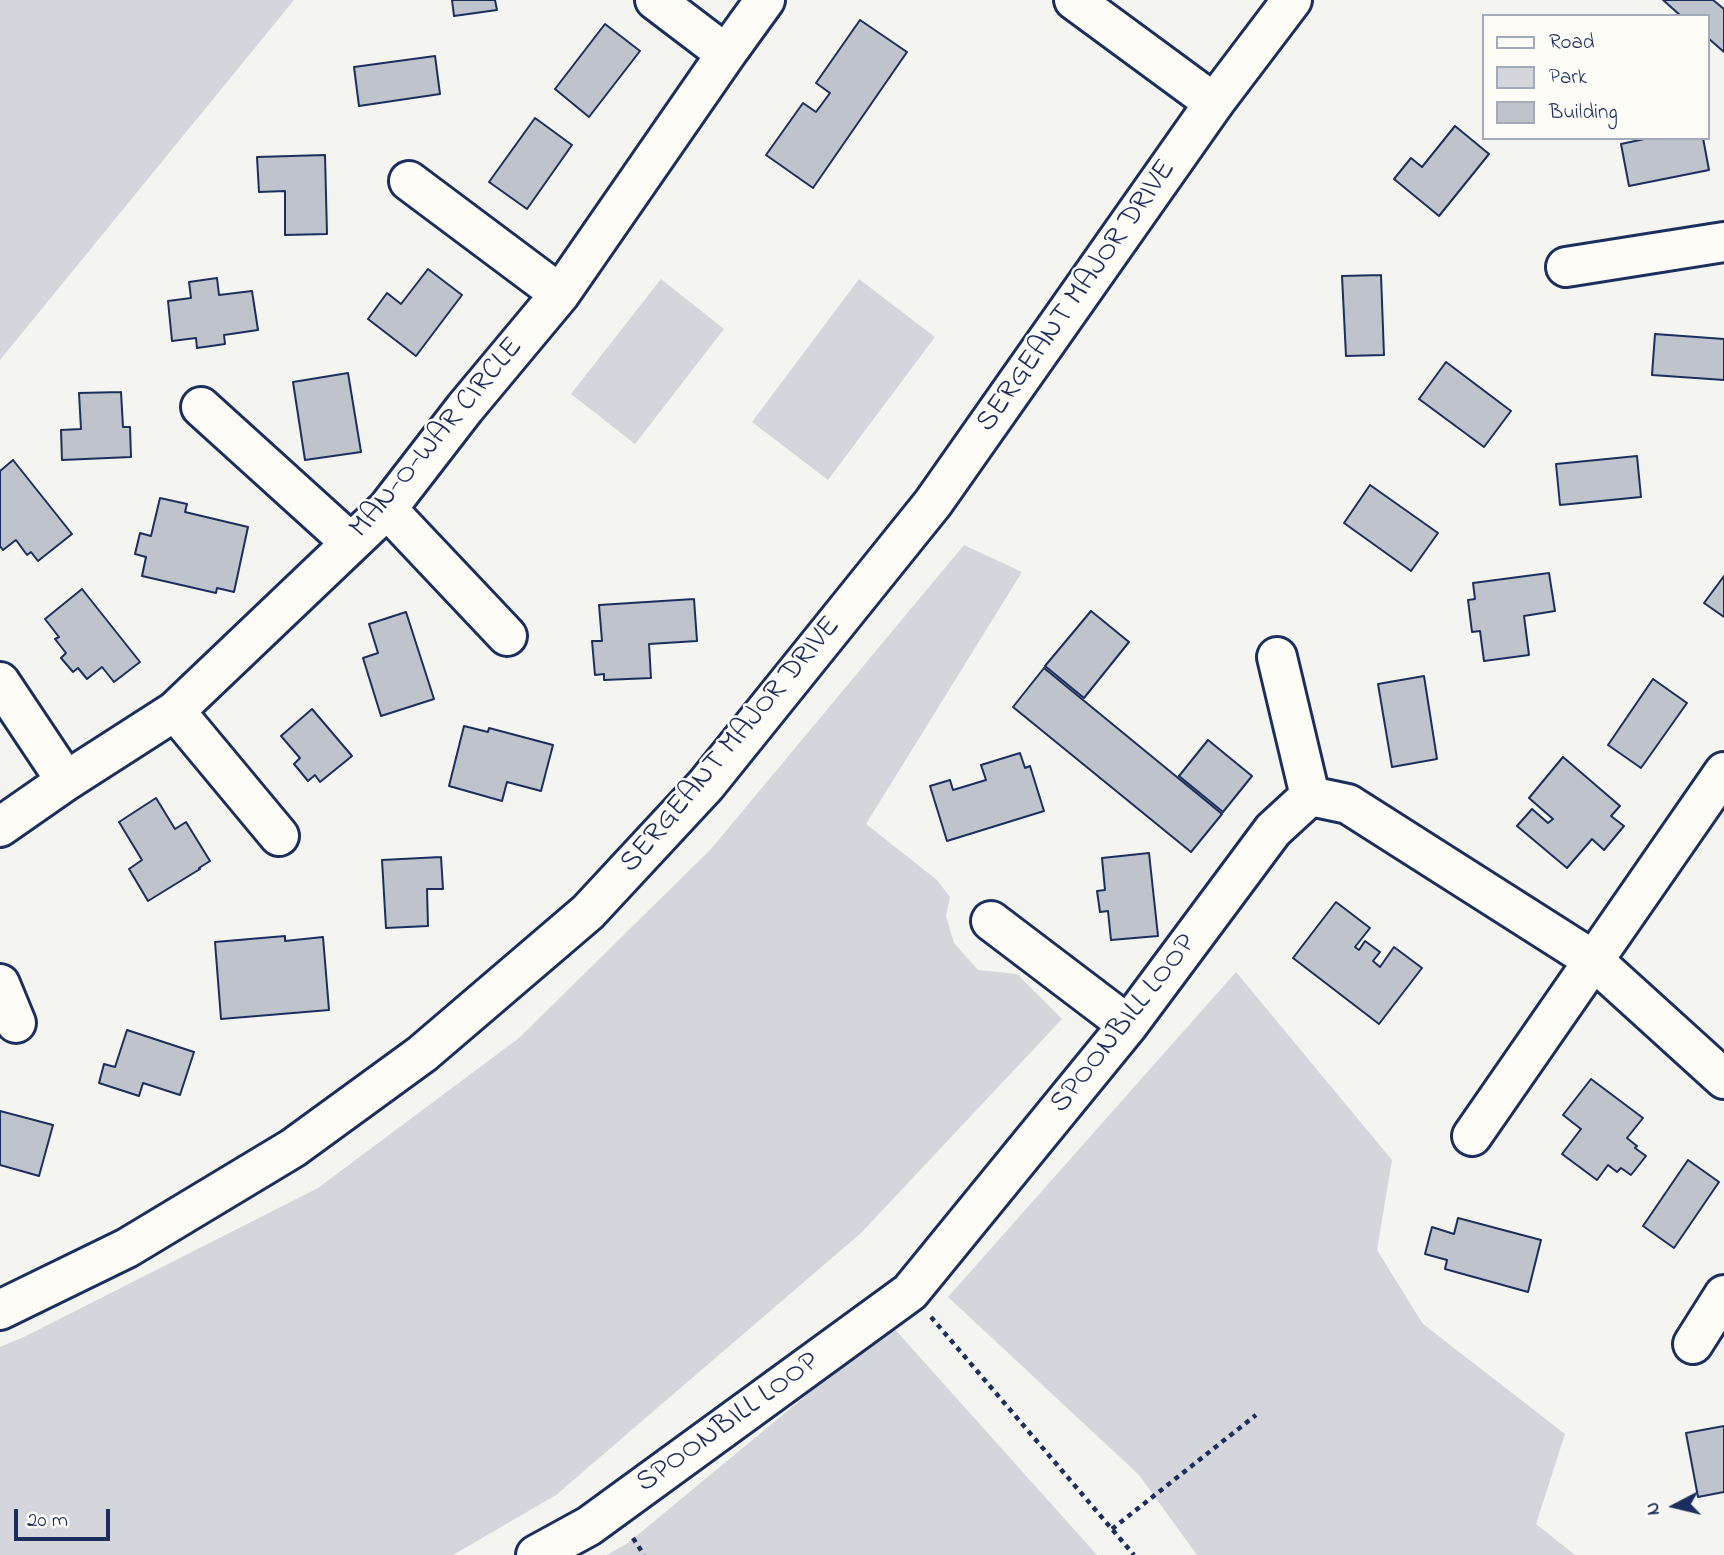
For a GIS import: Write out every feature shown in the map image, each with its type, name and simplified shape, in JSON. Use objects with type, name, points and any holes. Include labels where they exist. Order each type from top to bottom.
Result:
[{"type":"street","points":[[654,0],[726,54]]},
{"type":"street","name":"MAN-O-WAR CIRCLE","points":[[0,827],[175,711],[387,509],[560,295],[765,0]]},
{"type":"street","points":[[1074,0],[1214,103]]},
{"type":"street","name":"SERGEANT MAJOR DRIVE","points":[[0,1311],[127,1248],[293,1148],[422,1054],[588,912],[706,785],[933,503],[1214,103],[1292,0]]},
{"type":"street","points":[[409,181],[560,295]]},
{"type":"street","points":[[1566,267],[1724,242]]},
{"type":"street","points":[[201,407],[351,543]]},
{"type":"street","points":[[387,509],[507,636]]},
{"type":"street","points":[[1277,657],[1310,796],[1348,804],[1593,960],[1724,1079]]},
{"type":"street","points":[[0,682],[66,781]]},
{"type":"street","points":[[175,711],[279,836]]},
{"type":"street","points":[[1472,1136],[1724,772]]},
{"type":"street","name":"SPOONBILL LOOP","points":[[536,1555],[589,1526],[910,1292],[1128,1025],[1273,830],[1310,796]]},
{"type":"street","points":[[991,921],[1128,1025]]},
{"type":"street","points":[[0,984],[16,1023]]},
{"type":"street","points":[[1693,1343],[1724,1295]]},
{"type":"path","points":[[910,1292],[1134,1555]]},
{"type":"path","points":[[1112,1530],[1256,1415]]},
{"type":"green space","points":[[0,0],[294,0],[0,360]]},
{"type":"green space","points":[[661,279],[724,329],[635,444],[571,394]]},
{"type":"green space","points":[[859,279],[935,337],[828,480],[752,422]]},
{"type":"green space","points":[[964,545],[1022,572],[866,824],[937,880],[950,897],[946,916],[954,943],[978,970],[1017,974],[1062,1019],[861,1233],[556,1495],[453,1555],[0,1555],[0,1347],[318,1188],[519,1038],[711,849]]},
{"type":"green space","points":[[1236,972],[1392,1160],[1377,1250],[1423,1324],[1565,1434],[1536,1524],[1575,1555],[1197,1555],[1139,1475],[948,1297]]},
{"type":"green space","points":[[891,1325],[1097,1555],[607,1555],[628,1543]]},
{"type":"building","points":[[452,0],[495,0],[497,10],[454,16]]},
{"type":"building","points":[[1663,0],[1713,0],[1724,9],[1724,52],[1710,40],[1710,14],[1679,14]]},
{"type":"building","points":[[860,20],[907,52],[813,188],[766,155],[803,103],[816,112],[830,93],[816,83]]},
{"type":"building","points":[[605,24],[640,51],[589,117],[555,89]]},
{"type":"building","points":[[435,56],[440,94],[359,106],[354,67]]},
{"type":"building","points":[[535,118],[572,145],[527,209],[489,182]]},
{"type":"building","points":[[1455,126],[1489,154],[1439,216],[1394,179],[1411,158],[1422,167]]},
{"type":"building","points":[[1640,140],[1703,140],[1709,170],[1629,186],[1621,144]]},
{"type":"building","points":[[325,155],[327,234],[285,235],[285,191],[259,192],[257,157]]},
{"type":"building","points":[[428,269],[462,295],[416,356],[368,319],[387,293],[401,304]]},
{"type":"building","points":[[1381,275],[1384,355],[1346,356],[1342,276]]},
{"type":"building","points":[[217,278],[219,295],[252,291],[258,330],[224,335],[225,344],[197,348],[196,338],[172,341],[168,301],[191,298],[189,282]]},
{"type":"building","points":[[1655,334],[1724,339],[1724,380],[1652,375]]},
{"type":"building","points":[[1446,362],[1511,411],[1484,447],[1419,399]]},
{"type":"building","points":[[348,373],[361,452],[305,460],[293,382]]},
{"type":"building","points":[[121,392],[123,427],[130,427],[131,457],[62,460],[61,430],[81,429],[79,393]]},
{"type":"building","points":[[1637,456],[1641,497],[1560,505],[1556,464]]},
{"type":"building","points":[[13,460],[72,534],[38,561],[31,552],[27,555],[16,540],[3,550],[0,546],[0,471]]},
{"type":"building","points":[[1370,485],[1438,533],[1411,571],[1344,523]]},
{"type":"building","points":[[160,498],[187,504],[185,512],[248,527],[234,592],[217,588],[216,593],[142,576],[146,557],[135,554],[140,533],[151,536]]},
{"type":"building","points":[[1549,573],[1555,611],[1524,616],[1529,655],[1484,661],[1480,631],[1472,632],[1468,600],[1475,599],[1473,583]]},
{"type":"building","points":[[1724,576],[1724,617],[1704,603]]},
{"type":"building","points":[[82,589],[140,662],[114,682],[102,667],[87,679],[78,668],[73,672],[61,658],[66,653],[55,639],[59,637],[45,619]]},
{"type":"building","points":[[694,599],[697,641],[649,644],[651,678],[604,680],[604,674],[595,675],[592,641],[602,641],[599,605]]},
{"type":"building","points":[[1091,611],[1129,642],[1084,698],[1045,666]]},
{"type":"building","points":[[406,612],[434,699],[381,716],[363,658],[378,653],[369,624]]},
{"type":"building","points":[[1044,668],[1222,814],[1191,852],[1013,707]]},
{"type":"building","points":[[1424,676],[1437,759],[1392,767],[1378,684]]},
{"type":"building","points":[[1653,679],[1687,703],[1641,768],[1608,745]]},
{"type":"building","points":[[312,709],[352,756],[320,782],[315,775],[308,781],[294,764],[300,758],[281,736]]},
{"type":"building","points":[[464,726],[488,732],[489,728],[553,745],[541,791],[507,782],[502,801],[449,786]]},
{"type":"building","points":[[1208,740],[1252,776],[1223,812],[1179,776]]},
{"type":"building","points":[[1020,753],[1025,768],[1030,766],[1044,811],[947,841],[930,786],[950,780],[953,790],[986,780],[981,765]]},
{"type":"building","points":[[1563,757],[1620,806],[1611,816],[1624,826],[1604,850],[1592,839],[1567,868],[1517,826],[1532,809],[1548,823],[1553,819],[1529,798]]},
{"type":"building","points":[[156,798],[175,829],[186,822],[210,861],[148,901],[129,869],[142,860],[119,822]]},
{"type":"building","points":[[1149,853],[1158,936],[1111,940],[1108,911],[1100,912],[1097,891],[1105,890],[1102,858]]},
{"type":"building","points":[[441,857],[443,889],[427,889],[428,926],[386,928],[382,860]]},
{"type":"building","points":[[1336,902],[1370,928],[1355,947],[1359,950],[1365,941],[1380,952],[1373,961],[1380,967],[1394,947],[1422,968],[1379,1024],[1293,958]]},
{"type":"building","points":[[285,936],[285,941],[323,937],[329,1010],[221,1019],[215,942]]},
{"type":"building","points":[[127,1030],[194,1052],[180,1095],[143,1083],[139,1096],[99,1083],[104,1064],[115,1067]]},
{"type":"building","points":[[1591,1079],[1643,1118],[1627,1138],[1646,1156],[1631,1175],[1621,1168],[1617,1172],[1608,1165],[1597,1180],[1562,1154],[1581,1129],[1563,1115]]},
{"type":"building","points":[[0,1111],[53,1125],[39,1176],[0,1165]]},
{"type":"building","points":[[1688,1160],[1719,1182],[1674,1248],[1643,1226]]},
{"type":"building","points":[[1458,1218],[1541,1240],[1528,1292],[1445,1269],[1447,1260],[1425,1254],[1432,1227],[1454,1234]]},
{"type":"building","points":[[1724,1426],[1724,1492],[1698,1497],[1686,1433]]}]
